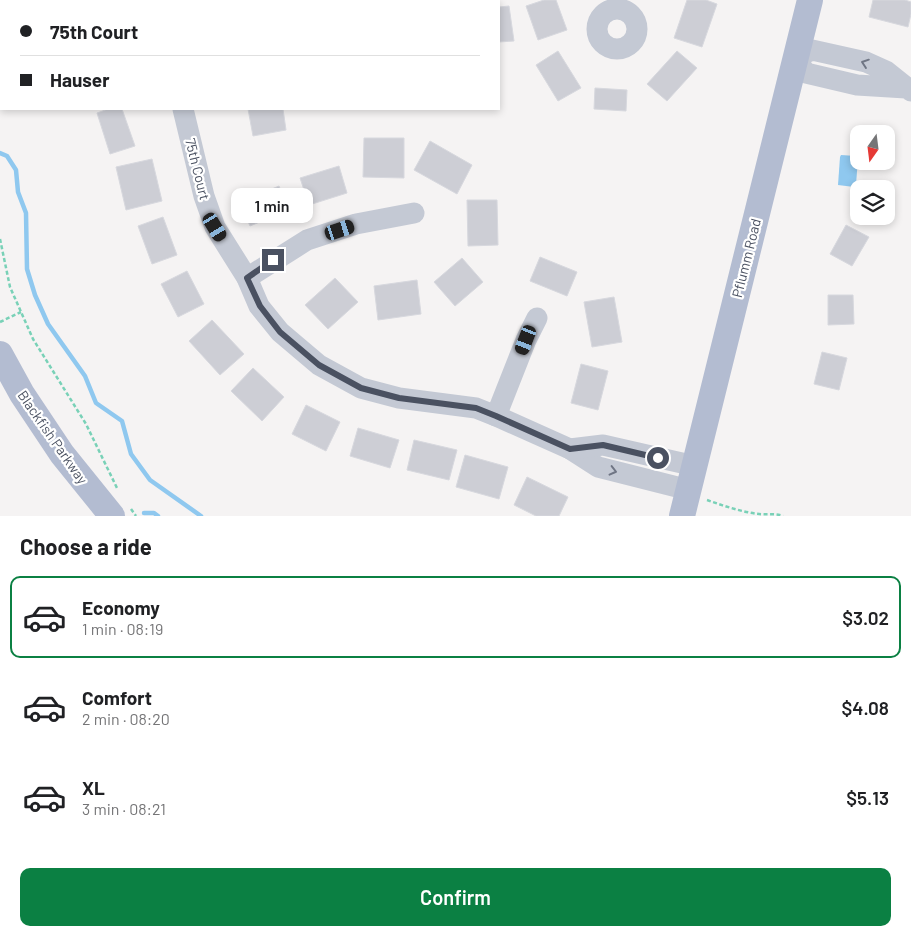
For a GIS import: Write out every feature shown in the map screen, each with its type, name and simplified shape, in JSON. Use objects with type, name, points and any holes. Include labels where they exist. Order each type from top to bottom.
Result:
[{"type":"main road","name":"Pflumm Road","points":[[682,516],[697,485],[810,0]]},
{"type":"main road","name":"Blackfish Parkway","points":[[0,354],[22,394],[62,454],[119,510]]},
{"type":"street","points":[[795,58],[806,73],[858,85],[909,89]]},
{"type":"street","name":"75th Court","points":[[183,110],[204,196],[215,227],[247,278],[260,306],[280,332],[319,365],[361,388],[399,398],[476,408],[570,449],[603,445],[697,485]]},
{"type":"street","points":[[247,278],[307,240],[356,224],[414,213]]},
{"type":"street","points":[[496,416],[526,340],[538,318]]},
{"type":"path","points":[[0,239],[10,287],[33,339],[86,424],[117,489]]},
{"type":"path","points":[[0,322],[21,312]]},
{"type":"path","points":[[697,485],[724,506],[760,514],[778,514],[783,516]]},
{"type":"path","points":[[119,510],[136,516]]},
{"type":"water","points":[[841,155],[850,156],[850,170],[857,170],[856,180],[850,180],[850,186],[838,185]]},
{"type":"building","points":[[544,0],[556,0],[567,30],[538,40],[526,6]]},
{"type":"building","points":[[687,0],[706,0],[717,4],[702,47],[674,38]]},
{"type":"building","points":[[873,0],[905,0],[911,2],[908,27],[869,17]]},
{"type":"building","points":[[509,6],[514,41],[500,42],[500,7]]},
{"type":"building","points":[[558,51],[581,88],[558,101],[536,65]]},
{"type":"building","points":[[677,51],[697,68],[667,101],[647,84]]},
{"type":"building","points":[[595,88],[627,90],[626,111],[594,109]]},
{"type":"building","points":[[105,110],[122,110],[135,146],[110,154],[97,113]]},
{"type":"building","points":[[248,110],[283,110],[286,130],[253,136]]},
{"type":"building","points":[[364,138],[404,138],[404,178],[363,177]]},
{"type":"building","points":[[430,141],[472,165],[457,194],[414,170]]},
{"type":"building","points":[[152,159],[162,201],[126,210],[116,167]]},
{"type":"building","points":[[339,166],[347,193],[309,205],[300,178]]},
{"type":"building","points":[[279,186],[289,210],[250,226],[240,202]]},
{"type":"building","points":[[467,200],[497,200],[498,245],[468,246]]},
{"type":"building","points":[[163,217],[177,255],[152,264],[138,226]]},
{"type":"building","points":[[846,225],[869,237],[852,266],[830,254]]},
{"type":"building","points":[[540,257],[577,272],[567,296],[530,281]]},
{"type":"building","points":[[462,258],[483,282],[455,306],[434,282]]},
{"type":"building","points":[[187,271],[204,304],[178,317],[161,284]]},
{"type":"building","points":[[335,278],[358,302],[328,329],[305,305]]},
{"type":"building","points":[[417,280],[421,314],[378,320],[374,286]]},
{"type":"building","points":[[828,295],[853,295],[854,324],[828,325]]},
{"type":"building","points":[[614,297],[622,342],[592,347],[584,302]]},
{"type":"building","points":[[212,320],[244,354],[220,375],[189,341]]},
{"type":"building","points":[[822,352],[847,358],[839,390],[814,384]]},
{"type":"building","points":[[581,364],[608,371],[598,410],[571,403]]},
{"type":"building","points":[[253,368],[284,397],[262,421],[231,391]]},
{"type":"building","points":[[306,405],[340,422],[326,451],[292,434]]},
{"type":"building","points":[[358,428],[399,440],[390,468],[350,456]]},
{"type":"building","points":[[414,440],[457,450],[449,480],[407,470]]},
{"type":"building","points":[[465,455],[508,467],[499,499],[456,487]]},
{"type":"building","points":[[527,477],[568,497],[559,516],[536,516],[514,505]]},
{"type":"waterway","points":[[0,153],[7,156],[16,170],[18,192],[26,213],[27,269],[35,295],[48,324],[85,376],[96,403],[122,421],[131,454],[150,480],[201,516]]},
{"type":"waterway","points":[[144,513],[154,513],[158,516]]},
{"type":"route","points":[[273,260],[247,278],[260,306],[280,332],[319,365],[361,388],[399,398],[476,408],[570,449],[603,445],[658,458]]}]
